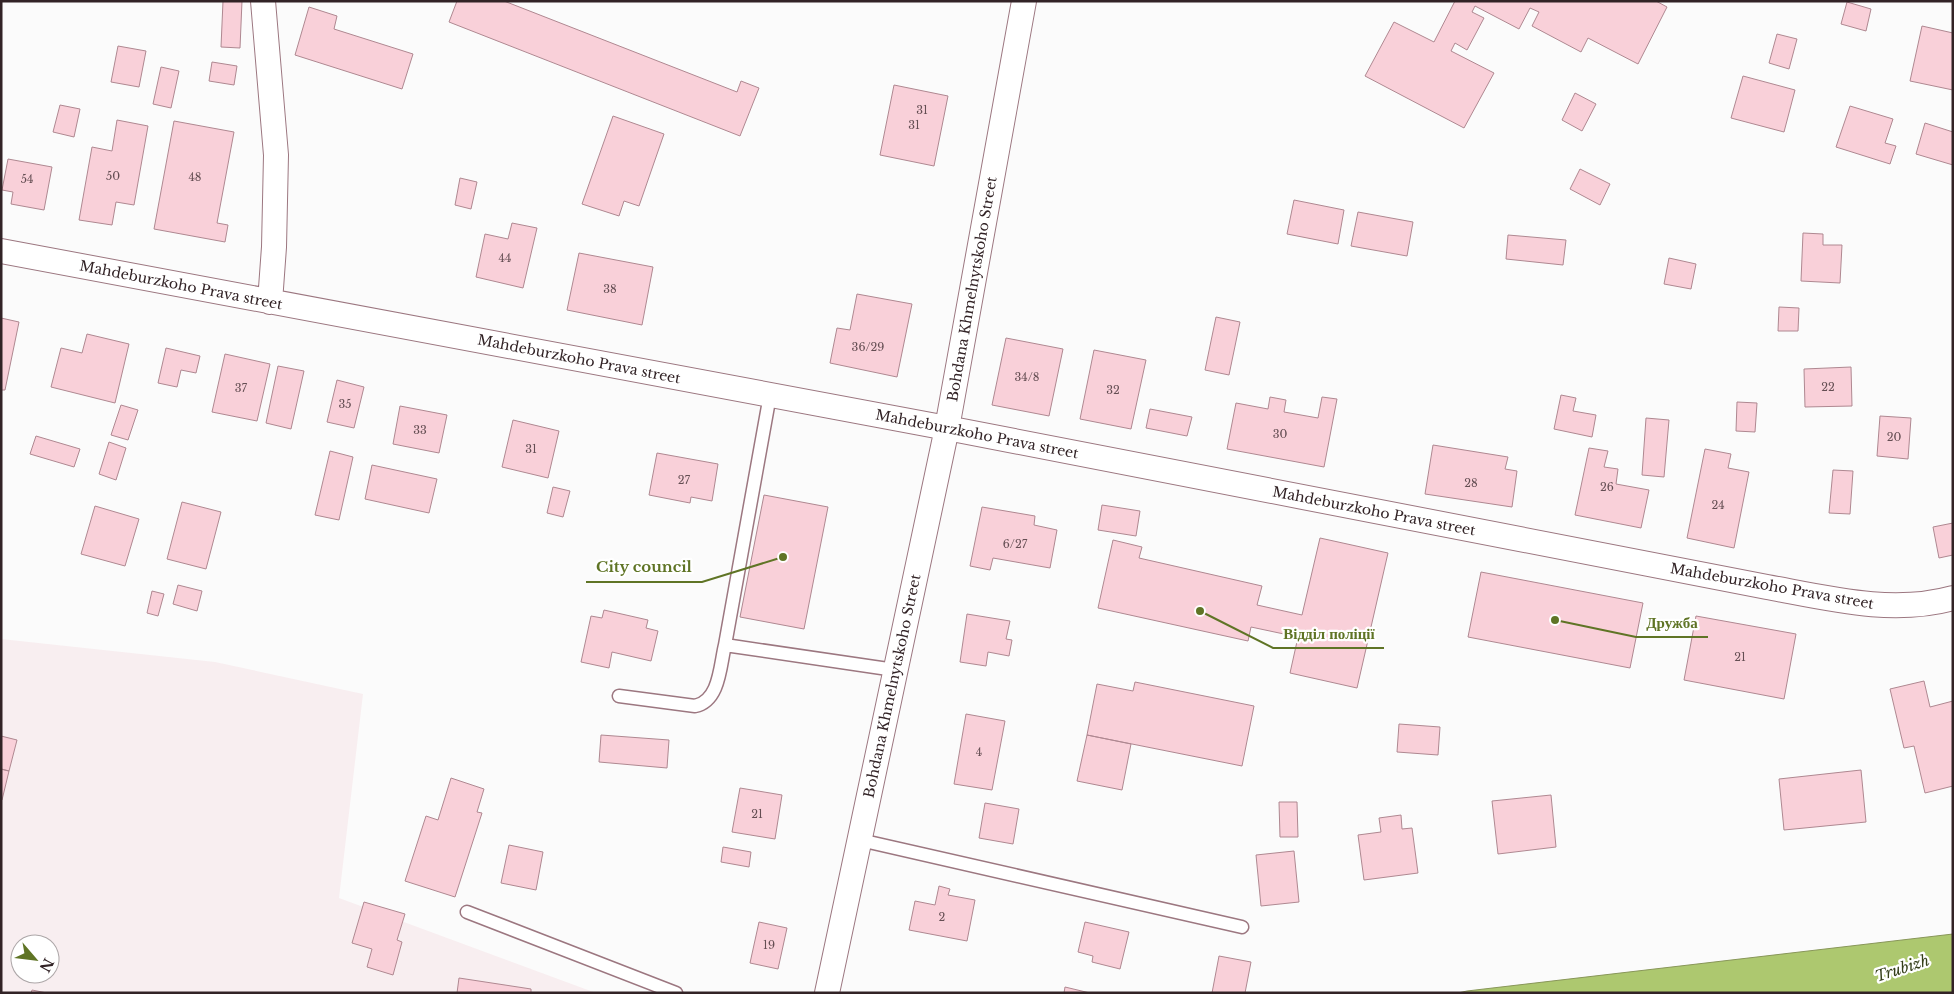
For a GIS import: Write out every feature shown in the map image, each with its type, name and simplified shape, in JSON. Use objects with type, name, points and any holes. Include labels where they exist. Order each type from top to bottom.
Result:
[{"type":"street","points":[[263,1],[276,155],[274,247],[270,302]]},
{"type":"street","name":"Bohdana Khmelnytskoho Street","points":[[827,993],[947,428],[1024,1]]},
{"type":"street","name":"Mahdeburzkoho Prava street","points":[[1,251],[947,428],[1833,599],[1899,605],[1919,604],[1953,598]]},
{"type":"lane","points":[[619,696],[695,706],[702,705],[708,701],[716,685],[725,645],[770,395]]},
{"type":"lane","points":[[725,645],[895,670]]},
{"type":"lane","points":[[860,840],[1242,927]]},
{"type":"lane","points":[[467,912],[676,993]]},
{"type":"shaded area","points":[[1,639],[215,662],[363,694],[339,898],[596,993],[1,993]]},
{"type":"water","name":"Trubizh","points":[[1953,934],[1953,993],[1458,993],[1467,991]]},
{"type":"building","points":[[223,1],[242,1],[240,48],[221,47]]},
{"type":"building","points":[[457,1],[504,1],[737,92],[741,81],[759,88],[740,136],[449,22]]},
{"type":"building","points":[[1455,1],[1656,1],[1667,7],[1638,64],[1588,38],[1581,52],[1532,26],[1539,12],[1530,8],[1519,29],[1475,6],[1472,12],[1484,18],[1467,50],[1455,43],[1451,51],[1494,73],[1464,128],[1365,76],[1394,22],[1434,42]]},
{"type":"building","points":[[1847,2],[1871,9],[1866,31],[1841,24]]},
{"type":"building","points":[[309,7],[337,16],[334,29],[413,54],[402,89],[295,55]]},
{"type":"building","points":[[1922,26],[1953,33],[1953,90],[1910,81]]},
{"type":"building","points":[[1777,34],[1797,39],[1789,69],[1769,63]]},
{"type":"building","points":[[118,46],[146,51],[139,87],[111,82]]},
{"type":"building","points":[[212,62],[237,66],[234,85],[209,81]]},
{"type":"building","points":[[161,67],[179,71],[171,108],[153,104]]},
{"type":"building","points":[[1743,76],[1795,90],[1784,132],[1731,118]]},
{"type":"building","points":[[894,85],[948,96],[934,166],[880,155]]},
{"type":"building","points":[[1575,93],[1596,104],[1582,131],[1562,120]]},
{"type":"building","points":[[60,105],[80,109],[74,137],[53,132]]},
{"type":"building","points":[[1850,106],[1893,119],[1885,143],[1896,146],[1890,164],[1836,147]]},
{"type":"building","points":[[613,116],[664,134],[639,206],[624,201],[619,216],[582,204]]},
{"type":"building","points":[[117,120],[148,126],[134,205],[116,202],[112,225],[79,220],[92,147],[112,151]]},
{"type":"building","points":[[174,121],[234,132],[217,223],[228,225],[225,242],[154,229]]},
{"type":"building","points":[[1925,123],[1953,132],[1953,165],[1916,154]]},
{"type":"building","points":[[8,159],[52,167],[44,210],[11,204],[13,192],[2,190]]},
{"type":"building","points":[[1580,169],[1610,184],[1600,205],[1570,189]]},
{"type":"building","points":[[460,178],[477,182],[471,209],[455,205]]},
{"type":"building","points":[[1294,200],[1344,210],[1338,244],[1287,234]]},
{"type":"building","points":[[1358,212],[1413,222],[1407,256],[1351,246]]},
{"type":"building","points":[[512,223],[537,228],[523,288],[476,277],[485,234],[508,239]]},
{"type":"building","points":[[1803,233],[1823,234],[1823,245],[1842,245],[1840,283],[1801,281]]},
{"type":"building","points":[[1508,235],[1566,240],[1563,265],[1506,259]]},
{"type":"building","points":[[579,253],[653,267],[642,325],[567,310]]},
{"type":"building","points":[[1669,258],[1696,264],[1691,289],[1664,284]]},
{"type":"building","points":[[857,294],[912,304],[897,377],[830,363],[837,328],[850,330]]},
{"type":"building","points":[[1779,307],[1799,308],[1798,331],[1778,331]]},
{"type":"building","points":[[1216,317],[1240,322],[1229,375],[1205,370]]},
{"type":"building","points":[[1,318],[19,322],[5,390],[1,390]]},
{"type":"building","points":[[87,334],[129,344],[115,403],[51,387],[61,348],[82,353]]},
{"type":"building","points":[[1006,338],[1063,349],[1049,416],[992,405]]},
{"type":"building","points":[[166,348],[200,356],[196,373],[181,370],[177,387],[158,383]]},
{"type":"building","points":[[1094,350],[1146,360],[1131,429],[1080,419]]},
{"type":"building","points":[[225,354],[270,364],[257,421],[212,412]]},
{"type":"building","points":[[278,366],[304,371],[291,429],[266,423]]},
{"type":"building","points":[[1851,367],[1852,406],[1805,407],[1804,369]]},
{"type":"building","points":[[337,380],[364,387],[354,428],[327,422]]},
{"type":"building","points":[[1561,395],[1576,398],[1573,411],[1596,415],[1592,437],[1554,429]]},
{"type":"building","points":[[1270,397],[1286,400],[1284,412],[1318,418],[1322,397],[1337,399],[1324,467],[1227,449],[1236,403],[1268,409]]},
{"type":"building","points":[[1737,402],[1757,403],[1755,432],[1736,431]]},
{"type":"building","points":[[121,405],[138,410],[128,440],[111,435]]},
{"type":"building","points":[[400,406],[447,415],[439,453],[393,444]]},
{"type":"building","points":[[1150,409],[1192,417],[1187,436],[1146,428]]},
{"type":"building","points":[[1880,416],[1911,418],[1908,459],[1877,456]]},
{"type":"building","points":[[1646,418],[1669,420],[1664,477],[1642,475]]},
{"type":"building","points":[[513,420],[559,431],[548,478],[502,467]]},
{"type":"building","points":[[36,436],[80,449],[74,467],[30,454]]},
{"type":"building","points":[[109,442],[126,448],[116,480],[99,474]]},
{"type":"building","points":[[1433,445],[1508,457],[1505,469],[1517,471],[1512,507],[1425,494]]},
{"type":"building","points":[[1589,448],[1608,451],[1604,467],[1618,469],[1616,484],[1649,490],[1641,528],[1575,515]]},
{"type":"building","points":[[1705,449],[1731,454],[1728,468],[1749,472],[1734,548],[1687,538]]},
{"type":"building","points":[[330,451],[353,457],[339,520],[315,515]]},
{"type":"building","points":[[657,453],[718,464],[712,501],[691,497],[690,503],[649,495]]},
{"type":"building","points":[[372,465],[437,479],[429,513],[365,499]]},
{"type":"building","points":[[1833,470],[1853,471],[1850,514],[1829,513]]},
{"type":"building","points":[[553,487],[570,491],[563,517],[547,513]]},
{"type":"building","points":[[764,495],[828,507],[804,629],[740,617]]},
{"type":"building","points":[[182,502],[221,512],[206,569],[167,559]]},
{"type":"building","points":[[1102,505],[1140,511],[1136,536],[1098,530]]},
{"type":"building","points":[[95,506],[139,519],[125,566],[81,554]]},
{"type":"building","points":[[982,507],[1035,516],[1034,525],[1057,530],[1050,568],[993,558],[990,570],[970,566]]},
{"type":"building","points":[[1953,523],[1953,555],[1939,558],[1933,527]]},
{"type":"building","points":[[1320,538],[1388,553],[1357,688],[1290,673],[1298,637],[1251,627],[1248,641],[1098,608],[1113,540],[1142,547],[1139,558],[1262,586],[1257,605],[1302,615]]},
{"type":"building","points":[[1481,572],[1643,603],[1630,668],[1468,637]]},
{"type":"building","points":[[178,585],[202,591],[197,611],[173,604]]},
{"type":"building","points":[[152,591],[164,594],[158,616],[147,613]]},
{"type":"building","points":[[604,610],[648,620],[646,628],[658,631],[651,661],[612,652],[609,668],[581,662],[591,616],[602,618]]},
{"type":"building","points":[[967,614],[1010,621],[1006,639],[1012,640],[1009,656],[988,652],[986,666],[960,662]]},
{"type":"building","points":[[1696,616],[1796,634],[1784,699],[1684,680]]},
{"type":"building","points":[[1924,681],[1930,707],[1953,701],[1953,786],[1925,793],[1914,746],[1904,748],[1890,689]]},
{"type":"building","points":[[1135,682],[1254,706],[1242,766],[1087,735],[1097,684],[1133,691]]},
{"type":"building","points":[[966,714],[1005,721],[992,790],[954,784]]},
{"type":"building","points":[[1399,724],[1440,727],[1438,755],[1397,752]]},
{"type":"building","points":[[601,735],[669,740],[667,768],[599,762]]},
{"type":"building","points":[[1087,735],[1131,744],[1122,790],[1077,781]]},
{"type":"building","points":[[1,736],[17,740],[9,771],[1,769]]},
{"type":"building","points":[[1,769],[9,771],[2,800],[1,800]]},
{"type":"building","points":[[1861,770],[1866,822],[1784,830],[1779,779]]},
{"type":"building","points":[[451,778],[484,789],[477,812],[482,813],[455,897],[405,881],[426,816],[438,820]]},
{"type":"building","points":[[740,788],[782,795],[775,839],[732,832]]},
{"type":"building","points":[[1551,795],[1556,847],[1498,854],[1492,801]]},
{"type":"building","points":[[1279,802],[1297,802],[1298,837],[1280,837]]},
{"type":"building","points":[[985,803],[1019,809],[1013,844],[979,838]]},
{"type":"building","points":[[1401,815],[1402,829],[1412,828],[1418,873],[1364,880],[1358,835],[1381,832],[1379,818]]},
{"type":"building","points":[[509,845],[543,852],[536,890],[501,883]]},
{"type":"building","points":[[723,847],[751,852],[749,867],[721,862]]},
{"type":"building","points":[[1294,851],[1299,902],[1261,906],[1256,855]]},
{"type":"building","points":[[939,886],[950,889],[948,895],[975,900],[967,941],[909,930],[915,901],[935,905]]},
{"type":"building","points":[[364,902],[405,914],[397,940],[402,942],[393,975],[367,967],[372,949],[352,943]]},
{"type":"building","points":[[759,922],[787,928],[778,969],[750,963]]},
{"type":"building","points":[[1085,922],[1129,932],[1120,969],[1092,962],[1093,956],[1078,952]]},
{"type":"building","points":[[1219,956],[1251,962],[1245,993],[1212,993]]},
{"type":"building","points":[[459,978],[531,989],[531,993],[457,993]]},
{"type":"building","points":[[1065,987],[1090,993],[1064,993]]},
{"type":"building","points":[[32,990],[47,993],[31,993]]},
{"type":"place","name":"City council","points":[[783,557]]},
{"type":"place","name":"Відділ поліції","points":[[1200,611]]},
{"type":"place","name":"Дружба","points":[[1555,620]]}]
